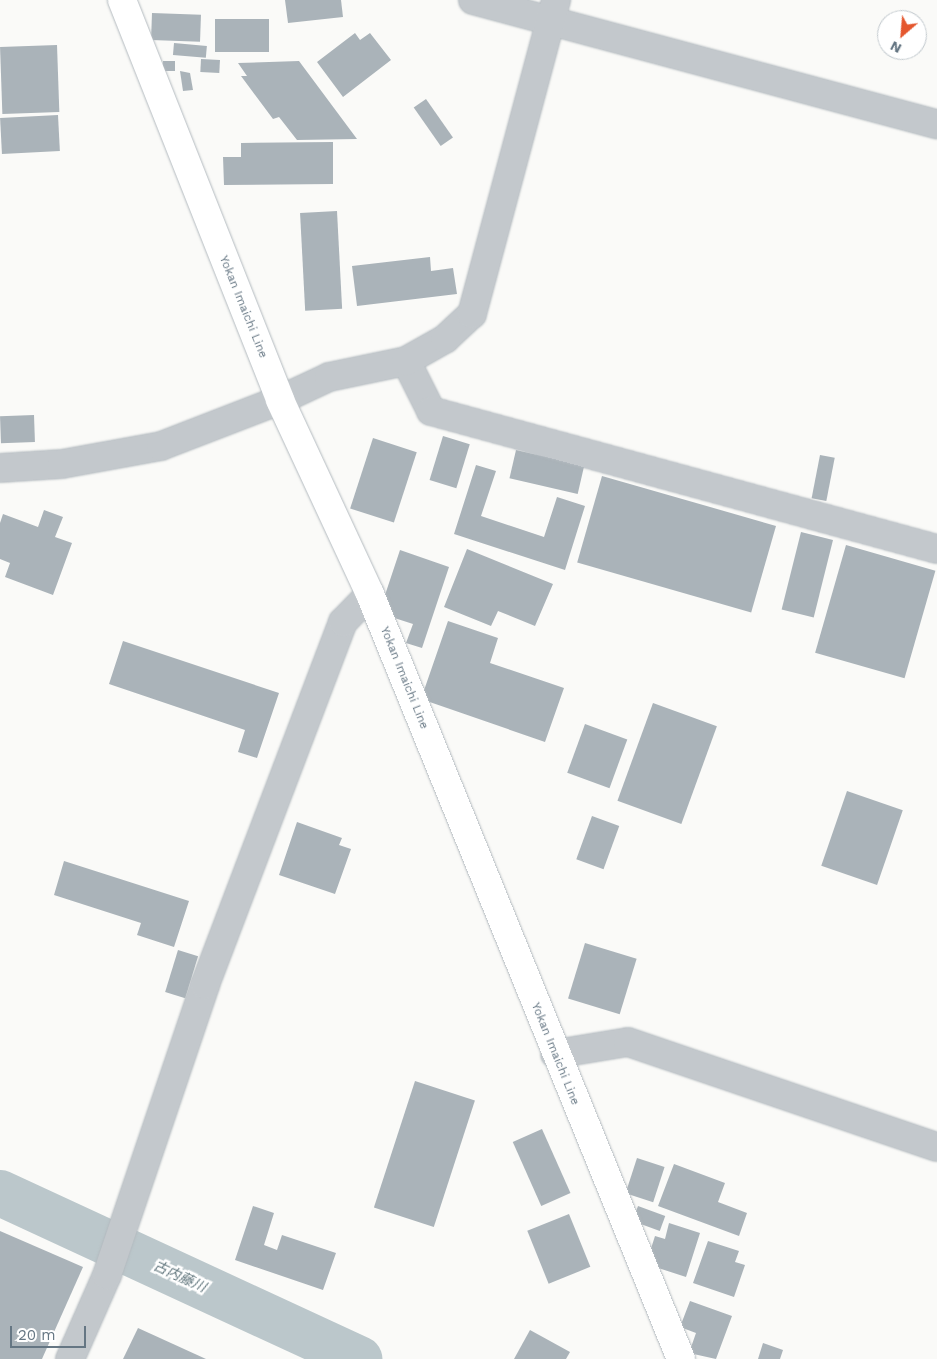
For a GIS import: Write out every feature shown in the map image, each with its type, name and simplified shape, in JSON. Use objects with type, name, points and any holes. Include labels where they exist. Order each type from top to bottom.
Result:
[{"type":"main road","name":"Yokan Imaichi Line","points":[[122,0],[280,400],[370,594],[555,1054],[681,1359]]},
{"type":"street","points":[[473,0],[553,10],[937,124]]},
{"type":"street","points":[[0,468],[62,464],[161,446],[280,400],[329,377],[406,361],[444,339],[472,314],[506,195],[553,10]]},
{"type":"street","points":[[406,361],[431,411],[937,549]]},
{"type":"street","points":[[70,1359],[107,1275],[205,985],[343,622],[370,594]]},
{"type":"street","points":[[555,1054],[628,1042],[937,1147]]},
{"type":"building","points":[[285,0],[341,0],[343,17],[288,23]]},
{"type":"building","points":[[152,13],[201,15],[200,42],[151,40]]},
{"type":"building","points":[[215,19],[269,19],[269,52],[215,52]]},
{"type":"building","points":[[355,33],[360,40],[370,33],[391,60],[343,97],[317,62]]},
{"type":"building","points":[[174,43],[207,46],[206,58],[173,55]]},
{"type":"building","points":[[57,45],[59,112],[2,114],[0,47]]},
{"type":"building","points":[[201,59],[220,60],[219,73],[200,72]]},
{"type":"building","points":[[163,61],[175,61],[175,71],[163,71]]},
{"type":"building","points":[[299,61],[357,139],[297,140],[279,117],[273,119],[241,76],[247,76],[238,63]]},
{"type":"building","points":[[180,71],[190,73],[193,90],[183,91]]},
{"type":"building","points":[[426,99],[453,138],[441,146],[414,108]]},
{"type":"building","points":[[58,115],[60,151],[2,154],[0,118]]},
{"type":"building","points":[[333,142],[333,184],[224,185],[223,157],[241,157],[241,143]]},
{"type":"building","points":[[337,211],[342,309],[305,311],[300,213]]},
{"type":"building","points":[[430,257],[431,271],[453,268],[457,294],[357,306],[352,266]]},
{"type":"building","points":[[34,415],[35,442],[1,443],[0,416]]},
{"type":"building","points":[[443,436],[470,444],[456,488],[430,480]]},
{"type":"building","points":[[373,438],[417,452],[394,523],[350,508]]},
{"type":"building","points":[[516,450],[584,466],[578,494],[509,478]]},
{"type":"building","points":[[820,455],[835,458],[826,501],[812,498]]},
{"type":"building","points":[[476,465],[496,471],[481,516],[544,537],[557,497],[585,506],[565,570],[454,534]]},
{"type":"building","points":[[602,476],[776,526],[751,612],[577,563]]},
{"type":"building","points":[[44,510],[63,517],[55,537],[72,543],[53,595],[5,577],[10,563],[0,559],[0,523],[3,514],[38,527]]},
{"type":"building","points":[[801,532],[833,540],[814,618],[782,610]]},
{"type":"building","points":[[846,545],[935,571],[905,678],[815,653]]},
{"type":"building","points":[[467,549],[553,584],[535,626],[498,611],[491,626],[444,607]]},
{"type":"building","points":[[400,550],[449,567],[422,648],[406,643],[413,624],[379,613]]},
{"type":"building","points":[[448,621],[498,638],[490,663],[564,688],[545,742],[421,699]]},
{"type":"building","points":[[123,641],[279,693],[257,758],[238,752],[245,730],[109,684]]},
{"type":"building","points":[[653,703],[717,726],[681,824],[617,801]]},
{"type":"building","points":[[585,724],[627,739],[610,788],[567,773]]},
{"type":"building","points":[[847,791],[903,810],[877,885],[821,866]]},
{"type":"building","points":[[592,816],[619,826],[604,869],[576,859]]},
{"type":"building","points":[[297,822],[342,838],[339,845],[351,849],[335,894],[279,875]]},
{"type":"building","points":[[64,861],[189,901],[174,947],[137,935],[141,923],[54,895]]},
{"type":"building","points":[[585,943],[637,959],[620,1014],[568,998]]},
{"type":"building","points":[[178,950],[198,956],[185,998],[165,992]]},
{"type":"building","points":[[415,1081],[475,1100],[434,1227],[374,1207]]},
{"type":"building","points":[[542,1129],[570,1193],[541,1206],[513,1142]]},
{"type":"building","points":[[637,1158],[665,1167],[653,1202],[626,1193]]},
{"type":"building","points":[[674,1164],[725,1183],[718,1202],[747,1213],[739,1236],[658,1206]]},
{"type":"building","points":[[253,1206],[274,1213],[264,1245],[277,1250],[282,1235],[336,1253],[323,1290],[235,1260]]},
{"type":"building","points":[[638,1206],[665,1216],[660,1231],[633,1221]]},
{"type":"building","points":[[569,1214],[590,1267],[549,1284],[527,1231]]},
{"type":"building","points":[[669,1223],[700,1233],[686,1277],[646,1264],[655,1236],[665,1239]]},
{"type":"building","points":[[0,1231],[83,1267],[42,1359],[0,1359]]},
{"type":"building","points":[[708,1241],[739,1251],[735,1262],[745,1265],[734,1297],[693,1283]]},
{"type":"building","points":[[690,1301],[732,1316],[716,1359],[689,1353],[696,1333],[680,1327]]},
{"type":"building","points":[[138,1328],[206,1359],[123,1359]]},
{"type":"building","points":[[530,1330],[570,1352],[566,1359],[514,1359]]},
{"type":"building","points":[[763,1343],[783,1350],[780,1359],[758,1359]]},
{"type":"waterway","name":"古内藤川","points":[[0,1193],[360,1359]]}]
